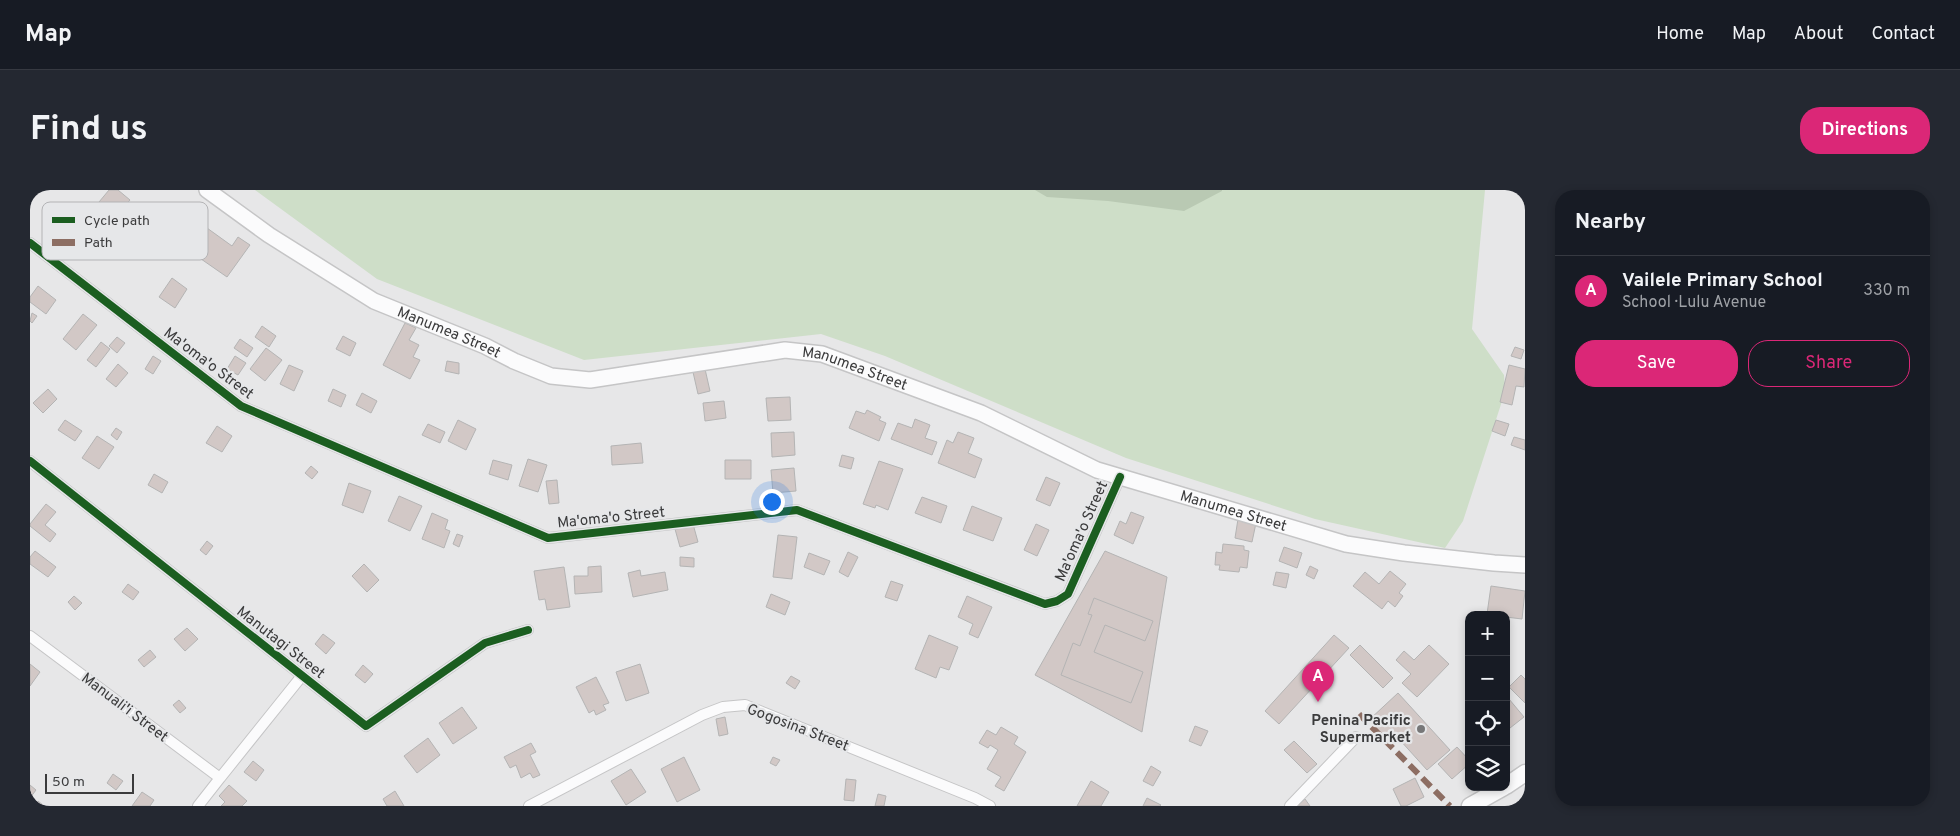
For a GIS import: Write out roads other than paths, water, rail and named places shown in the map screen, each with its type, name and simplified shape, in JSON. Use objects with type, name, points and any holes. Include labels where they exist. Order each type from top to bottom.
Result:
[{"type":"main road","name":"Manumea Street","points":[[207,190],[268,235],[374,301],[485,346],[514,361],[551,376],[590,380],[785,350],[822,354],[981,413],[1097,470],[1120,477],[1346,544],[1422,555],[1525,565]]},
{"type":"main road","points":[[1510,784],[1525,773]]},
{"type":"main road","points":[[1470,806],[1498,791]]},
{"type":"street","name":"Ma'oma'o Street","points":[[30,243],[42,252]]},
{"type":"street","name":"Ma'oma'o Street","points":[[52,260],[241,406],[548,538],[797,510],[1045,604],[1057,601],[1068,594],[1120,477]]},
{"type":"street","name":"Manutagi Street","points":[[30,461],[366,726],[485,643],[528,630]]},
{"type":"street","name":"Manuali'i Street","points":[[30,636],[220,778]]},
{"type":"street","points":[[198,806],[302,677]]},
{"type":"street","name":"Gogosina Street","points":[[530,806],[702,715],[723,707],[745,705],[976,798],[990,806]]},
{"type":"street","points":[[1290,806],[1356,737]]},
{"type":"place","name":"Vailele Primary School","points":[[1318,702]]},
{"type":"place","name":"Penina Pacific Supermarket","points":[[1421,729]]}]
